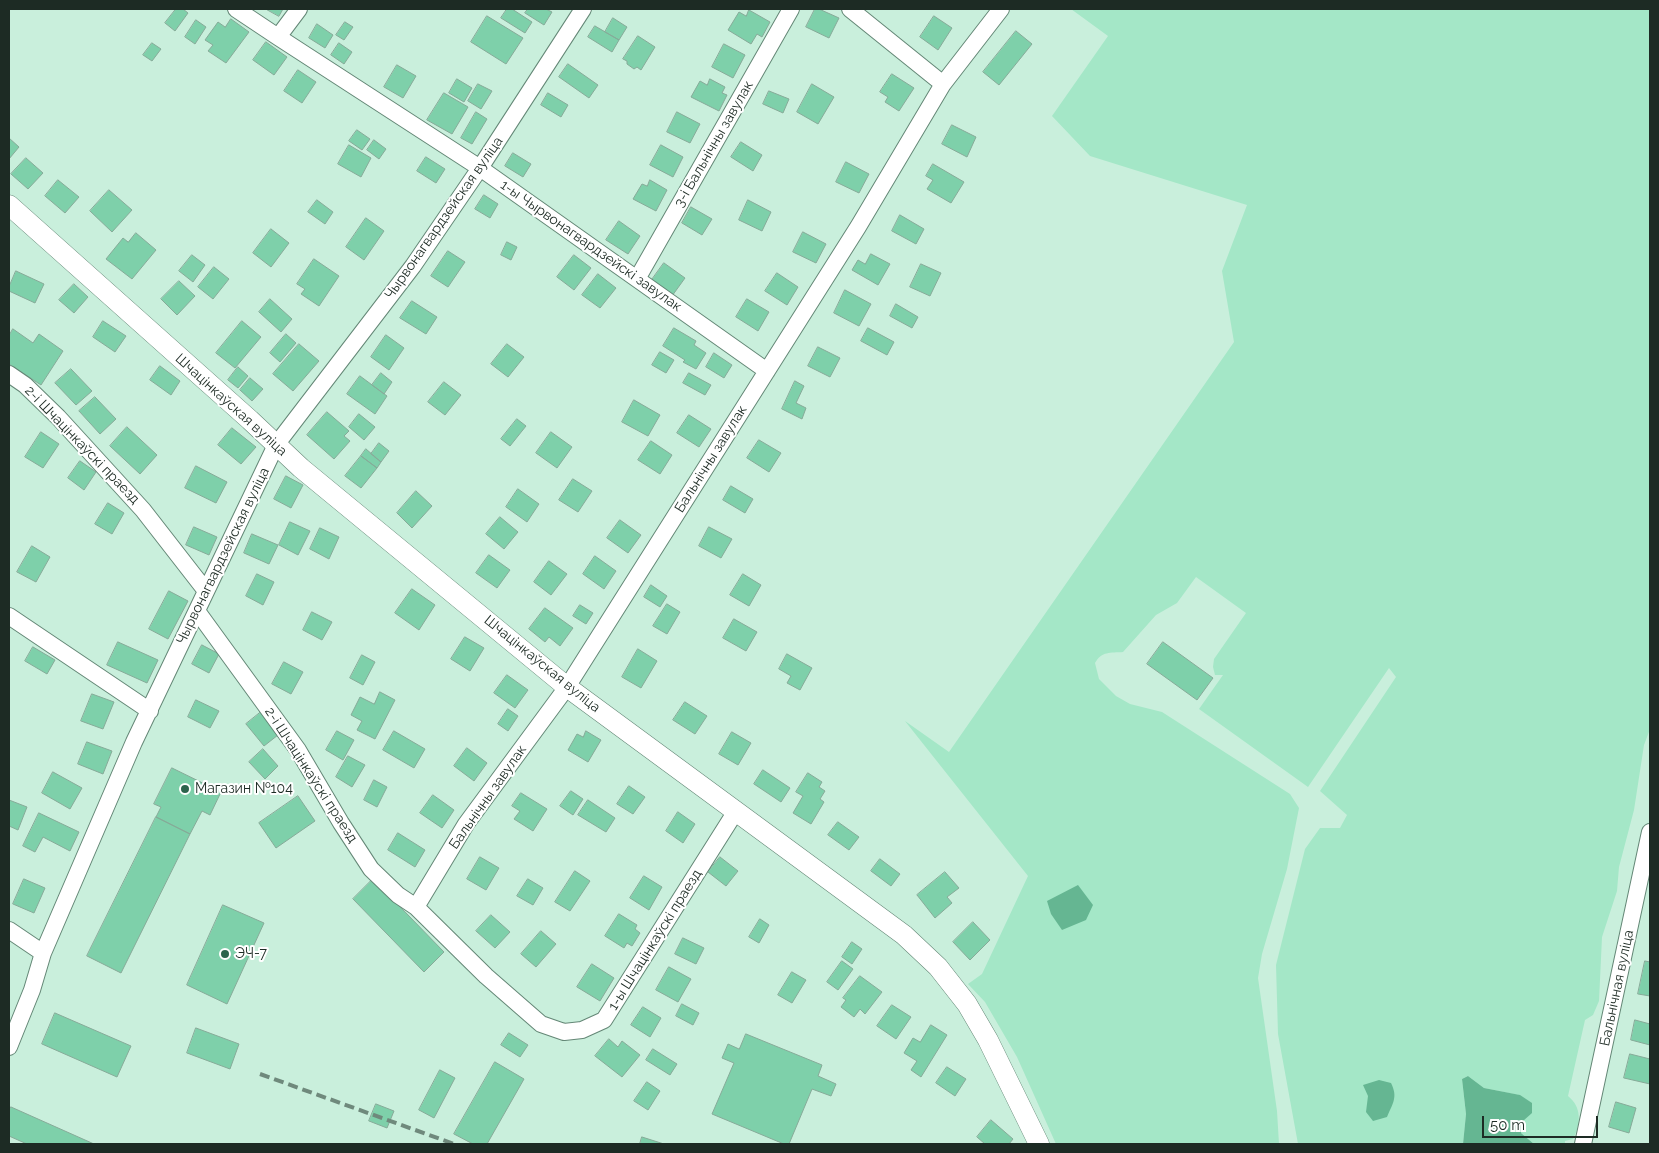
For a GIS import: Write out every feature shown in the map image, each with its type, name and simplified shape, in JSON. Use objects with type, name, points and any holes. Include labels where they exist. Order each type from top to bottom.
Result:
[{"type":"street","name":"1-ы Чырвонагвардзейскі завулак","points":[[236,9],[480,168],[767,371]]},
{"type":"street","points":[[278,37],[299,9]]},
{"type":"street","name":"Чырвонагвардзейская вуліца","points":[[9,1047],[32,990],[43,953],[134,742],[276,445],[413,266],[480,168],[583,9]]},
{"type":"street","name":"3-і Бальнічны завулак","points":[[637,279],[791,9]]},
{"type":"street","points":[[850,9],[942,84]]},
{"type":"street","name":"Бальнічны завулак","points":[[416,907],[466,824],[567,687],[858,227],[942,84],[1001,9]]},
{"type":"street","name":"Шчацінкаўская вуліца","points":[[9,205],[300,468],[567,687],[904,935],[938,966],[967,1004],[988,1040],[1039,1144]]},
{"type":"street","name":"2-і Шчацінкаўскі праезд","points":[[9,374],[25,385],[72,431],[143,510],[206,591]]},
{"type":"street","name":"2-і Шчацінкаўскі праезд","points":[[197,611],[298,750],[341,823],[372,869],[398,895],[416,907]]},
{"type":"street","points":[[9,616],[150,711]]},
{"type":"street","name":"1-ы Шчацінкаўскі праезд","points":[[416,907],[486,976],[541,1024],[564,1032],[582,1030],[604,1020],[736,811]]},
{"type":"street","name":"Бальнічная вуліца","points":[[1583,1144],[1650,839]]},
{"type":"street","points":[[9,930],[43,953]]},
{"type":"shaded area","points":[[1071,9],[1650,9],[1650,729],[1644,745],[1634,810],[1619,867],[1617,891],[1602,937],[1599,1001],[1593,1015],[1585,1020],[1568,1096],[1573,1100],[1578,1110],[1578,1128],[1573,1139],[1565,1141],[1565,1144],[1534,1144],[1521,1133],[1523,1121],[1519,1095],[1484,1088],[1468,1076],[1462,1079],[1466,1114],[1463,1144],[1298,1144],[1278,1034],[1276,965],[1305,849],[1320,828],[1340,828],[1347,815],[1320,791],[1396,677],[1389,668],[1308,787],[1199,709],[1223,675],[1215,675],[1214,659],[1246,613],[1196,577],[1177,603],[1156,615],[1123,652],[1100,656],[1095,663],[1099,679],[1116,696],[1130,704],[1162,712],[1290,794],[1299,808],[1287,869],[1262,954],[1258,978],[1277,1111],[1279,1144],[1056,1144],[1017,1057],[985,1002],[968,984],[982,974],[1028,876],[905,721],[949,752],[1234,342],[1222,271],[1247,205],[1090,156],[1052,116],[1108,36]]},
{"type":"shaded area","points":[[1078,885],[1093,905],[1086,920],[1062,930],[1051,914],[1047,901]]},
{"type":"shaded area","points":[[1468,1076],[1484,1088],[1520,1095],[1532,1103],[1532,1113],[1523,1121],[1521,1133],[1534,1144],[1463,1144],[1466,1114],[1462,1079]]},
{"type":"shaded area","points":[[1379,1080],[1391,1083],[1394,1100],[1387,1117],[1373,1121],[1366,1112],[1368,1096],[1363,1085]]},
{"type":"building","points":[[176,9],[183,9],[188,13],[175,31],[165,23]]},
{"type":"building","points":[[266,9],[283,9],[279,16]]},
{"type":"building","points":[[507,9],[512,9],[532,22],[525,33],[501,18]]},
{"type":"building","points":[[528,9],[546,9],[552,12],[544,25],[525,13]]},
{"type":"building","points":[[815,9],[839,18],[829,38],[806,27]]},
{"type":"building","points":[[749,10],[770,22],[762,37],[757,34],[751,44],[728,30],[739,12],[746,16]]},
{"type":"building","points":[[487,16],[523,38],[506,64],[471,42]]},
{"type":"building","points":[[934,16],[952,28],[938,50],[920,37]]},
{"type":"building","points":[[613,18],[627,27],[619,40],[605,32]]},
{"type":"building","points":[[231,19],[249,32],[226,63],[208,51],[213,45],[205,40],[218,22],[225,27]]},
{"type":"building","points":[[196,20],[206,27],[195,44],[185,37]]},
{"type":"building","points":[[345,22],[353,27],[344,40],[336,35]]},
{"type":"building","points":[[317,24],[333,35],[325,48],[309,38]]},
{"type":"building","points":[[595,26],[619,40],[612,52],[588,37]]},
{"type":"building","points":[[1016,31],[1032,44],[999,85],[983,72]]},
{"type":"building","points":[[638,36],[655,47],[641,70],[637,67],[634,69],[623,59]]},
{"type":"building","points":[[266,42],[287,57],[274,75],[253,60]]},
{"type":"building","points":[[152,43],[161,49],[152,61],[143,55]]},
{"type":"building","points":[[339,43],[352,52],[344,64],[331,55]]},
{"type":"building","points":[[724,44],[745,55],[733,78],[712,67]]},
{"type":"building","points":[[568,64],[598,85],[589,98],[559,77]]},
{"type":"building","points":[[397,65],[416,76],[403,98],[384,87]]},
{"type":"building","points":[[298,70],[316,82],[302,103],[284,91]]},
{"type":"building","points":[[892,74],[914,88],[899,111],[885,102],[888,97],[880,92]]},
{"type":"building","points":[[457,79],[472,88],[464,102],[449,93]]},
{"type":"building","points":[[710,79],[725,87],[722,93],[727,95],[719,111],[691,97],[700,81],[707,85]]},
{"type":"building","points":[[478,84],[492,91],[481,109],[468,101]]},
{"type":"building","points":[[812,84],[834,97],[818,124],[797,112]]},
{"type":"building","points":[[769,91],[789,99],[783,113],[763,104]]},
{"type":"building","points":[[444,93],[468,107],[452,134],[427,120]]},
{"type":"building","points":[[548,93],[568,105],[561,117],[541,105]]},
{"type":"building","points":[[476,112],[487,119],[472,144],[461,138]]},
{"type":"building","points":[[677,112],[700,124],[690,143],[667,132]]},
{"type":"building","points":[[952,125],[976,137],[967,157],[942,144]]},
{"type":"building","points":[[357,130],[370,139],[362,150],[349,141]]},
{"type":"building","points":[[9,138],[19,147],[9,159]]},
{"type":"building","points":[[374,140],[386,149],[379,159],[367,150]]},
{"type":"building","points":[[741,142],[762,155],[753,171],[731,157]]},
{"type":"building","points":[[349,145],[371,158],[361,177],[338,164]]},
{"type":"building","points":[[661,145],[683,157],[673,177],[650,165]]},
{"type":"building","points":[[513,153],[531,164],[523,177],[505,166]]},
{"type":"building","points":[[426,157],[445,169],[436,183],[417,171]]},
{"type":"building","points":[[26,158],[43,173],[28,189],[11,174]]},
{"type":"building","points":[[846,162],[869,174],[859,193],[836,182]]},
{"type":"building","points":[[933,164],[964,182],[951,203],[927,189],[933,180],[926,176]]},
{"type":"building","points":[[58,180],[79,197],[65,213],[45,196]]},
{"type":"building","points":[[650,180],[667,190],[656,211],[633,199],[642,184],[647,186]]},
{"type":"building","points":[[109,190],[132,210],[112,232],[90,211]]},
{"type":"building","points":[[484,195],[498,204],[490,218],[475,209]]},
{"type":"building","points":[[317,200],[333,212],[325,224],[308,212]]},
{"type":"building","points":[[748,200],[771,212],[762,231],[739,220]]},
{"type":"building","points":[[691,207],[712,219],[702,235],[682,223]]},
{"type":"building","points":[[900,215],[924,229],[916,244],[892,231]]},
{"type":"building","points":[[366,218],[384,231],[364,260],[346,247]]},
{"type":"building","points":[[619,221],[640,236],[628,254],[606,240]]},
{"type":"building","points":[[271,229],[289,243],[271,267],[253,253]]},
{"type":"building","points":[[803,232],[826,244],[816,263],[793,252]]},
{"type":"building","points":[[136,233],[156,250],[132,279],[106,259],[123,238],[128,242]]},
{"type":"building","points":[[507,242],[517,247],[511,260],[501,255]]},
{"type":"building","points":[[448,251],[465,262],[448,287],[431,276]]},
{"type":"building","points":[[871,254],[890,264],[878,285],[852,270],[858,260],[865,264]]},
{"type":"building","points":[[192,255],[205,265],[193,282],[179,271]]},
{"type":"building","points":[[574,255],[591,268],[574,290],[557,277]]},
{"type":"building","points":[[314,259],[339,276],[319,306],[301,294],[305,289],[297,284]]},
{"type":"building","points":[[664,263],[685,278],[672,296],[651,281]]},
{"type":"building","points":[[921,264],[941,273],[930,296],[910,287]]},
{"type":"building","points":[[214,267],[229,279],[213,299],[198,287]]},
{"type":"building","points":[[16,271],[44,284],[35,303],[9,291]]},
{"type":"building","points":[[777,273],[798,287],[787,305],[765,291]]},
{"type":"building","points":[[598,274],[616,288],[600,308],[582,295]]},
{"type":"building","points":[[179,281],[195,296],[177,315],[161,299]]},
{"type":"building","points":[[74,284],[88,297],[74,313],[59,300]]},
{"type":"building","points":[[845,290],[871,304],[859,326],[834,313]]},
{"type":"building","points":[[270,299],[292,319],[281,332],[259,312]]},
{"type":"building","points":[[747,299],[769,312],[758,331],[736,317]]},
{"type":"building","points":[[412,301],[437,317],[426,334],[400,318]]},
{"type":"building","points":[[896,304],[918,317],[912,328],[890,316]]},
{"type":"building","points":[[103,321],[126,336],[115,352],[93,337]]},
{"type":"building","points":[[242,321],[261,337],[235,368],[216,353]]},
{"type":"building","points":[[674,328],[696,341],[694,345],[706,353],[696,369],[683,362],[685,360],[663,346]]},
{"type":"building","points":[[868,328],[894,342],[887,355],[861,341]]},
{"type":"building","points":[[13,329],[33,343],[39,334],[63,351],[41,385],[9,364],[9,336]]},
{"type":"building","points":[[286,334],[296,343],[280,362],[270,353]]},
{"type":"building","points":[[386,335],[404,348],[389,370],[371,357]]},
{"type":"building","points":[[299,344],[319,361],[293,391],[273,374]]},
{"type":"building","points":[[507,344],[524,357],[508,377],[491,364]]},
{"type":"building","points":[[818,347],[840,358],[830,377],[808,366]]},
{"type":"building","points":[[660,352],[674,360],[666,373],[652,365]]},
{"type":"building","points":[[714,353],[732,365],[724,378],[706,367]]},
{"type":"building","points":[[160,366],[180,381],[171,395],[150,380]]},
{"type":"building","points":[[238,367],[248,376],[238,388],[228,380]]},
{"type":"building","points":[[71,369],[92,391],[76,405],[55,383]]},
{"type":"building","points":[[381,373],[392,382],[384,394],[372,385]]},
{"type":"building","points":[[689,373],[711,385],[705,395],[683,383]]},
{"type":"building","points":[[360,376],[387,396],[375,414],[347,394]]},
{"type":"building","points":[[250,378],[263,389],[252,401],[240,390]]},
{"type":"building","points":[[795,381],[804,386],[796,403],[806,408],[802,419],[782,409]]},
{"type":"building","points":[[444,382],[461,395],[445,415],[428,402]]},
{"type":"building","points":[[95,397],[116,419],[100,434],[79,411]]},
{"type":"building","points":[[634,400],[660,415],[648,436],[622,422]]},
{"type":"building","points":[[327,412],[349,431],[344,436],[350,441],[334,459],[307,435]]},
{"type":"building","points":[[359,414],[375,427],[364,440],[349,427]]},
{"type":"building","points":[[689,415],[711,429],[699,447],[677,433]]},
{"type":"building","points":[[517,419],[526,426],[510,446],[501,439]]},
{"type":"building","points":[[127,427],[157,455],[140,474],[110,446]]},
{"type":"building","points":[[232,428],[256,447],[241,464],[218,445]]},
{"type":"building","points":[[41,432],[59,444],[43,468],[25,457]]},
{"type":"building","points":[[551,432],[572,447],[557,468],[536,453]]},
{"type":"building","points":[[759,440],[781,453],[769,472],[747,458]]},
{"type":"building","points":[[651,441],[672,455],[660,474],[638,460]]},
{"type":"building","points":[[379,443],[389,451],[381,462],[371,454]]},
{"type":"building","points":[[366,449],[381,462],[377,468],[361,456]]},
{"type":"building","points":[[361,456],[377,468],[361,488],[345,476]]},
{"type":"building","points":[[80,461],[96,472],[84,490],[68,478]]},
{"type":"building","points":[[196,466],[227,482],[216,503],[185,488]]},
{"type":"building","points":[[286,476],[303,485],[291,508],[274,499]]},
{"type":"building","points":[[573,479],[592,491],[578,512],[559,500]]},
{"type":"building","points":[[731,486],[753,499],[745,513],[723,500]]},
{"type":"building","points":[[518,489],[539,504],[527,522],[506,507]]},
{"type":"building","points":[[416,491],[432,506],[412,528],[397,513]]},
{"type":"building","points":[[108,503],[124,513],[112,534],[95,524]]},
{"type":"building","points":[[500,517],[518,532],[504,549],[486,534]]},
{"type":"building","points":[[620,520],[641,535],[628,553],[607,538]]},
{"type":"building","points":[[290,522],[310,531],[298,555],[279,545]]},
{"type":"building","points":[[194,527],[217,537],[209,555],[186,545]]},
{"type":"building","points":[[709,527],[732,539],[721,558],[699,546]]},
{"type":"building","points":[[320,528],[339,537],[329,559],[310,549]]},
{"type":"building","points":[[252,534],[278,545],[269,564],[244,553]]},
{"type":"building","points":[[32,546],[50,557],[36,582],[17,572]]},
{"type":"building","points":[[489,555],[510,570],[497,588],[476,573]]},
{"type":"building","points":[[595,556],[616,571],[604,589],[583,574]]},
{"type":"building","points":[[549,561],[567,574],[551,595],[534,582]]},
{"type":"building","points":[[257,574],[274,582],[263,605],[246,596]]},
{"type":"building","points":[[743,574],[761,585],[749,606],[730,595]]},
{"type":"building","points":[[651,585],[667,596],[660,607],[644,597]]},
{"type":"building","points":[[412,589],[435,605],[419,630],[395,613]]},
{"type":"building","points":[[169,591],[188,601],[168,639],[149,629]]},
{"type":"building","points":[[667,604],[680,612],[667,634],[653,626]]},
{"type":"building","points":[[580,605],[593,613],[586,624],[573,616]]},
{"type":"building","points":[[545,608],[573,628],[560,646],[549,637],[545,642],[529,629]]},
{"type":"building","points":[[312,612],[332,622],[322,640],[303,630]]},
{"type":"building","points":[[734,619],[757,632],[746,651],[723,638]]},
{"type":"building","points":[[465,637],[484,648],[470,671],[451,659]]},
{"type":"building","points":[[118,642],[158,660],[147,683],[107,665]]},
{"type":"building","points":[[1163,642],[1213,678],[1197,700],[1147,664]]},
{"type":"building","points":[[202,645],[219,654],[209,673],[192,664]]},
{"type":"building","points":[[33,647],[55,660],[47,674],[25,661]]},
{"type":"building","points":[[638,649],[657,661],[641,688],[622,677]]},
{"type":"building","points":[[787,654],[812,668],[800,690],[787,683],[791,676],[779,669]]},
{"type":"building","points":[[362,655],[375,662],[363,685],[350,678]]},
{"type":"building","points":[[284,662],[303,672],[291,694],[272,684]]},
{"type":"building","points":[[507,675],[528,690],[515,708],[494,693]]},
{"type":"building","points":[[380,692],[395,700],[375,739],[357,730],[362,721],[351,715],[360,697],[374,704]]},
{"type":"building","points":[[92,694],[114,702],[103,729],[81,721]]},
{"type":"building","points":[[196,700],[219,711],[210,728],[188,717]]},
{"type":"building","points":[[685,702],[707,716],[695,734],[673,720]]},
{"type":"building","points":[[508,709],[518,716],[508,731],[498,724]]},
{"type":"building","points":[[261,712],[278,735],[264,746],[246,724]]},
{"type":"building","points":[[337,731],[354,740],[343,760],[326,750]]},
{"type":"building","points":[[394,731],[425,749],[414,768],[383,750]]},
{"type":"building","points":[[586,731],[601,740],[588,762],[568,750],[577,734],[583,737]]},
{"type":"building","points":[[732,732],[751,743],[738,765],[719,754]]},
{"type":"building","points":[[87,742],[112,751],[103,774],[78,764]]},
{"type":"building","points":[[467,748],[487,763],[474,781],[454,766]]},
{"type":"building","points":[[263,749],[278,766],[265,779],[249,762]]},
{"type":"building","points":[[348,756],[365,765],[352,787],[336,777]]},
{"type":"building","points":[[172,768],[221,792],[210,815],[202,811],[190,834],[156,817],[161,807],[154,804]]},
{"type":"building","points":[[763,770],[790,788],[781,802],[754,784]]},
{"type":"building","points":[[53,772],[82,788],[70,809],[42,793]]},
{"type":"building","points":[[808,773],[822,782],[819,787],[825,791],[820,799],[824,802],[811,824],[793,813],[803,796],[796,792]]},
{"type":"building","points":[[374,780],[387,787],[377,807],[364,800]]},
{"type":"building","points":[[629,786],[645,797],[633,814],[617,804]]},
{"type":"building","points":[[571,791],[583,799],[573,815],[560,806]]},
{"type":"building","points":[[521,793],[547,809],[533,831],[514,819],[520,811],[512,806]]},
{"type":"building","points":[[433,795],[454,810],[442,828],[420,813]]},
{"type":"building","points":[[298,796],[315,821],[276,848],[259,823]]},
{"type":"building","points":[[9,800],[27,807],[18,830],[9,826]]},
{"type":"building","points":[[588,800],[615,818],[606,832],[578,815]]},
{"type":"building","points":[[678,812],[695,824],[683,843],[666,831]]},
{"type":"building","points":[[39,813],[79,832],[70,851],[43,837],[35,852],[23,846]]},
{"type":"building","points":[[156,817],[190,834],[121,973],[87,956]]},
{"type":"building","points":[[838,822],[859,837],[849,850],[828,835]]},
{"type":"building","points":[[398,833],[425,850],[415,867],[388,850]]},
{"type":"building","points":[[480,857],[499,868],[486,890],[467,879]]},
{"type":"building","points":[[720,857],[738,871],[726,886],[708,872]]},
{"type":"building","points":[[880,859],[900,874],[891,886],[871,871]]},
{"type":"building","points":[[575,871],[590,881],[570,911],[555,902]]},
{"type":"building","points":[[945,872],[959,888],[947,897],[952,903],[935,918],[917,895]]},
{"type":"building","points":[[644,876],[662,887],[649,910],[630,898]]},
{"type":"building","points":[[24,879],[45,888],[34,913],[13,904]]},
{"type":"building","points":[[373,879],[444,952],[424,972],[353,899]]},
{"type":"building","points":[[528,879],[543,888],[533,905],[517,896]]},
{"type":"building","name":"ЭЧ-7","points":[[223,905],[264,923],[227,1004],[187,985]]},
{"type":"building","points":[[619,914],[637,925],[635,929],[640,933],[632,946],[627,943],[624,948],[605,936]]},
{"type":"building","points":[[491,915],[510,932],[495,948],[476,931]]},
{"type":"building","points":[[760,919],[769,925],[759,943],[749,937]]},
{"type":"building","points":[[973,922],[990,940],[970,960],[953,942]]},
{"type":"building","points":[[541,931],[556,944],[536,967],[521,954]]},
{"type":"building","points":[[683,938],[704,948],[696,964],[675,954]]},
{"type":"building","points":[[852,942],[862,949],[852,964],[842,957]]},
{"type":"building","points":[[842,961],[853,969],[838,990],[827,982]]},
{"type":"building","points":[[1645,961],[1650,962],[1650,996],[1638,994]]},
{"type":"building","points":[[592,964],[614,978],[600,1001],[577,987]]},
{"type":"building","points":[[669,967],[691,979],[678,1002],[656,990]]},
{"type":"building","points":[[792,972],[806,980],[792,1003],[778,995]]},
{"type":"building","points":[[860,976],[882,992],[865,1014],[860,1009],[854,1017],[841,1007],[846,1000],[843,998]]},
{"type":"building","points":[[682,1004],[699,1013],[693,1025],[676,1016]]},
{"type":"building","points":[[892,1005],[911,1017],[896,1039],[877,1026]]},
{"type":"building","points":[[643,1007],[661,1018],[650,1037],[631,1025]]},
{"type":"building","points":[[55,1013],[131,1046],[117,1077],[42,1044]]},
{"type":"building","points":[[1635,1020],[1650,1024],[1650,1045],[1631,1040]]},
{"type":"building","points":[[931,1025],[947,1035],[921,1077],[911,1070],[917,1061],[904,1053],[913,1038],[920,1042]]},
{"type":"building","points":[[196,1028],[239,1044],[230,1069],[187,1053]]},
{"type":"building","points":[[509,1033],[528,1045],[520,1057],[501,1045]]},
{"type":"building","points":[[746,1034],[822,1065],[818,1076],[836,1084],[831,1096],[812,1089],[789,1144],[784,1144],[712,1114],[734,1063],[722,1058],[728,1044],[739,1049]]},
{"type":"building","points":[[609,1039],[618,1047],[622,1041],[640,1055],[622,1077],[595,1056]]},
{"type":"building","points":[[653,1049],[677,1064],[670,1075],[646,1060]]},
{"type":"building","points":[[1630,1054],[1650,1059],[1650,1084],[1624,1078]]},
{"type":"building","points":[[495,1062],[524,1079],[487,1144],[473,1144],[454,1134]]},
{"type":"building","points":[[947,1067],[966,1079],[955,1096],[936,1083]]},
{"type":"building","points":[[440,1070],[455,1078],[434,1118],[419,1110]]},
{"type":"building","points":[[647,1082],[660,1091],[648,1110],[634,1101]]},
{"type":"building","points":[[1616,1102],[1636,1108],[1629,1133],[1609,1127]]},
{"type":"building","points":[[376,1104],[394,1111],[387,1128],[369,1121]]},
{"type":"building","points":[[11,1107],[94,1144],[27,1144],[9,1136],[9,1111]]},
{"type":"building","points":[[991,1120],[1013,1139],[1009,1144],[985,1144],[977,1137]]},
{"type":"building","points":[[642,1137],[664,1144],[640,1144]]},
{"type":"railway","points":[[260,1074],[454,1144]]},
{"type":"place","name":"Магазин №104","points":[[185,789]]},
{"type":"place","name":"ЭЧ-7","points":[[225,954]]}]
